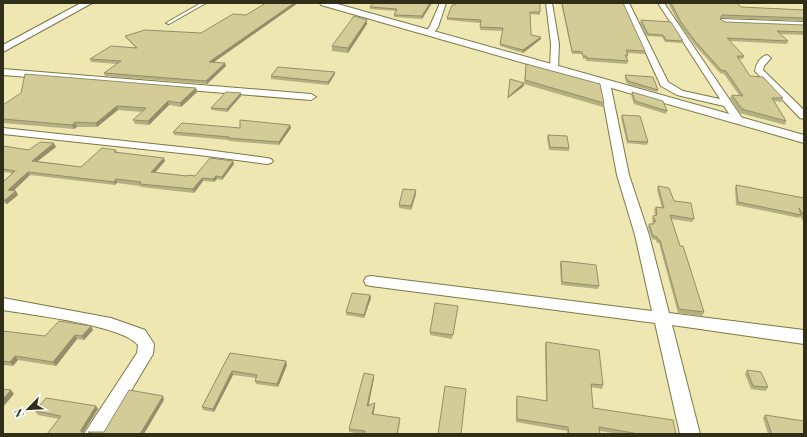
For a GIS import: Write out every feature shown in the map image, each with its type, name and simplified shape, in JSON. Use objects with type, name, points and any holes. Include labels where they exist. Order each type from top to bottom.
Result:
[{"type":"street","points":[[3,49],[88,3]]},
{"type":"street","points":[[325,3],[804,140]]},
{"type":"street","points":[[429,33],[444,3]]},
{"type":"street","points":[[549,3],[555,44],[554,68]]},
{"type":"street","points":[[626,3],[664,84],[680,93],[727,104]]},
{"type":"street","points":[[660,3],[739,122]]},
{"type":"street","points":[[724,21],[804,24]]},
{"type":"street","points":[[767,58],[760,65],[759,71],[804,116]]},
{"type":"street","points":[[3,72],[311,97]]},
{"type":"street","points":[[605,83],[623,175],[642,235],[690,434]]},
{"type":"street","points":[[3,132],[199,152],[267,161]]},
{"type":"street","points":[[371,280],[661,317],[804,338]]},
{"type":"street","points":[[3,304],[105,322],[139,335],[146,344],[145,354],[94,434]]},
{"type":"lane","points":[[168,23],[204,3]]},
{"type":"building","points":[[266,3],[294,3],[209,62],[225,63],[206,81],[104,73],[121,61],[90,59],[111,46],[137,48],[125,36],[145,30],[201,33],[233,14],[246,15]]},
{"type":"building","points":[[373,3],[430,3],[422,16],[394,15],[397,9],[370,7]]},
{"type":"building","points":[[456,3],[540,3],[540,12],[530,12],[531,35],[541,37],[523,50],[500,44],[503,28],[480,27],[481,20],[447,18],[452,5],[455,5]]},
{"type":"building","points":[[562,3],[623,3],[645,51],[626,50],[628,55],[625,55],[628,61],[587,58],[586,56],[583,56],[582,52],[572,51]]},
{"type":"building","points":[[671,3],[737,3],[741,7],[804,10],[804,18],[722,15],[720,19],[725,22],[804,25],[804,32],[777,31],[788,41],[727,38],[744,56],[737,56],[750,76],[763,77],[783,98],[772,98],[786,121],[742,109],[732,95],[743,96],[726,71],[721,70],[695,41],[681,22]]},
{"type":"building","points":[[354,16],[367,20],[348,48],[332,46]]},
{"type":"building","points":[[641,20],[671,22],[683,41],[666,40],[663,35],[648,34]]},
{"type":"building","points":[[526,64],[600,84],[604,103],[525,80]]},
{"type":"building","points":[[278,67],[335,72],[328,82],[271,76]]},
{"type":"building","points":[[25,74],[196,88],[180,103],[168,101],[148,121],[133,120],[146,108],[117,106],[96,123],[75,122],[72,125],[3,119],[3,105],[21,93]]},
{"type":"building","points":[[625,75],[653,77],[658,90],[628,81]]},
{"type":"building","points":[[510,79],[524,83],[508,97]]},
{"type":"building","points":[[226,92],[241,93],[227,109],[211,108]]},
{"type":"building","points":[[632,92],[663,101],[667,111],[635,101]]},
{"type":"building","points":[[622,115],[640,116],[648,142],[628,141]]},
{"type":"building","points":[[240,120],[290,125],[279,142],[173,132],[182,123],[240,128]]},
{"type":"building","points":[[548,135],[567,136],[569,148],[550,147]]},
{"type":"building","points":[[40,142],[54,143],[32,161],[81,167],[102,148],[116,150],[114,152],[164,158],[151,172],[187,176],[195,176],[210,158],[233,161],[222,177],[216,176],[213,179],[202,178],[193,189],[140,184],[141,182],[116,179],[114,182],[28,172],[8,190],[16,191],[3,200],[3,182],[15,171],[3,169],[3,146],[29,150]]},
{"type":"building","points":[[736,185],[804,198],[804,216],[799,208],[801,215],[738,202]]},
{"type":"building","points":[[658,186],[669,188],[674,201],[691,203],[694,219],[670,215],[680,246],[683,246],[704,312],[679,309],[660,240],[653,236],[649,224],[654,224],[653,221],[656,222],[653,216],[657,215],[656,207],[664,208]]},
{"type":"building","points":[[403,189],[416,190],[411,206],[399,205]]},
{"type":"building","points":[[561,261],[596,265],[599,286],[562,282]]},
{"type":"building","points":[[352,293],[370,295],[364,315],[346,312]]},
{"type":"building","points":[[435,303],[458,306],[453,335],[430,332]]},
{"type":"building","points":[[59,321],[91,326],[82,336],[75,335],[53,362],[15,356],[10,362],[3,361],[3,331],[45,336]]},
{"type":"building","points":[[546,342],[599,350],[603,385],[591,384],[593,408],[673,420],[676,434],[639,434],[599,427],[600,434],[569,434],[568,427],[517,419],[517,396],[547,401]]},
{"type":"building","points":[[230,353],[286,361],[277,384],[255,381],[257,375],[232,371],[213,409],[202,407]]},
{"type":"building","points":[[747,370],[761,372],[768,387],[753,386]]},
{"type":"building","points":[[364,373],[374,375],[367,406],[375,403],[372,414],[400,418],[397,434],[364,434],[365,431],[349,429]]},
{"type":"building","points":[[445,386],[466,389],[461,434],[438,434]]},
{"type":"building","points":[[3,389],[11,390],[3,399]]},
{"type":"building","points":[[129,390],[163,396],[140,434],[97,434],[88,432],[104,432]]},
{"type":"building","points":[[46,398],[96,406],[81,430],[81,432],[84,432],[83,434],[47,434],[61,416],[35,411]]},
{"type":"building","points":[[765,415],[804,421],[804,434],[772,434]]}]
